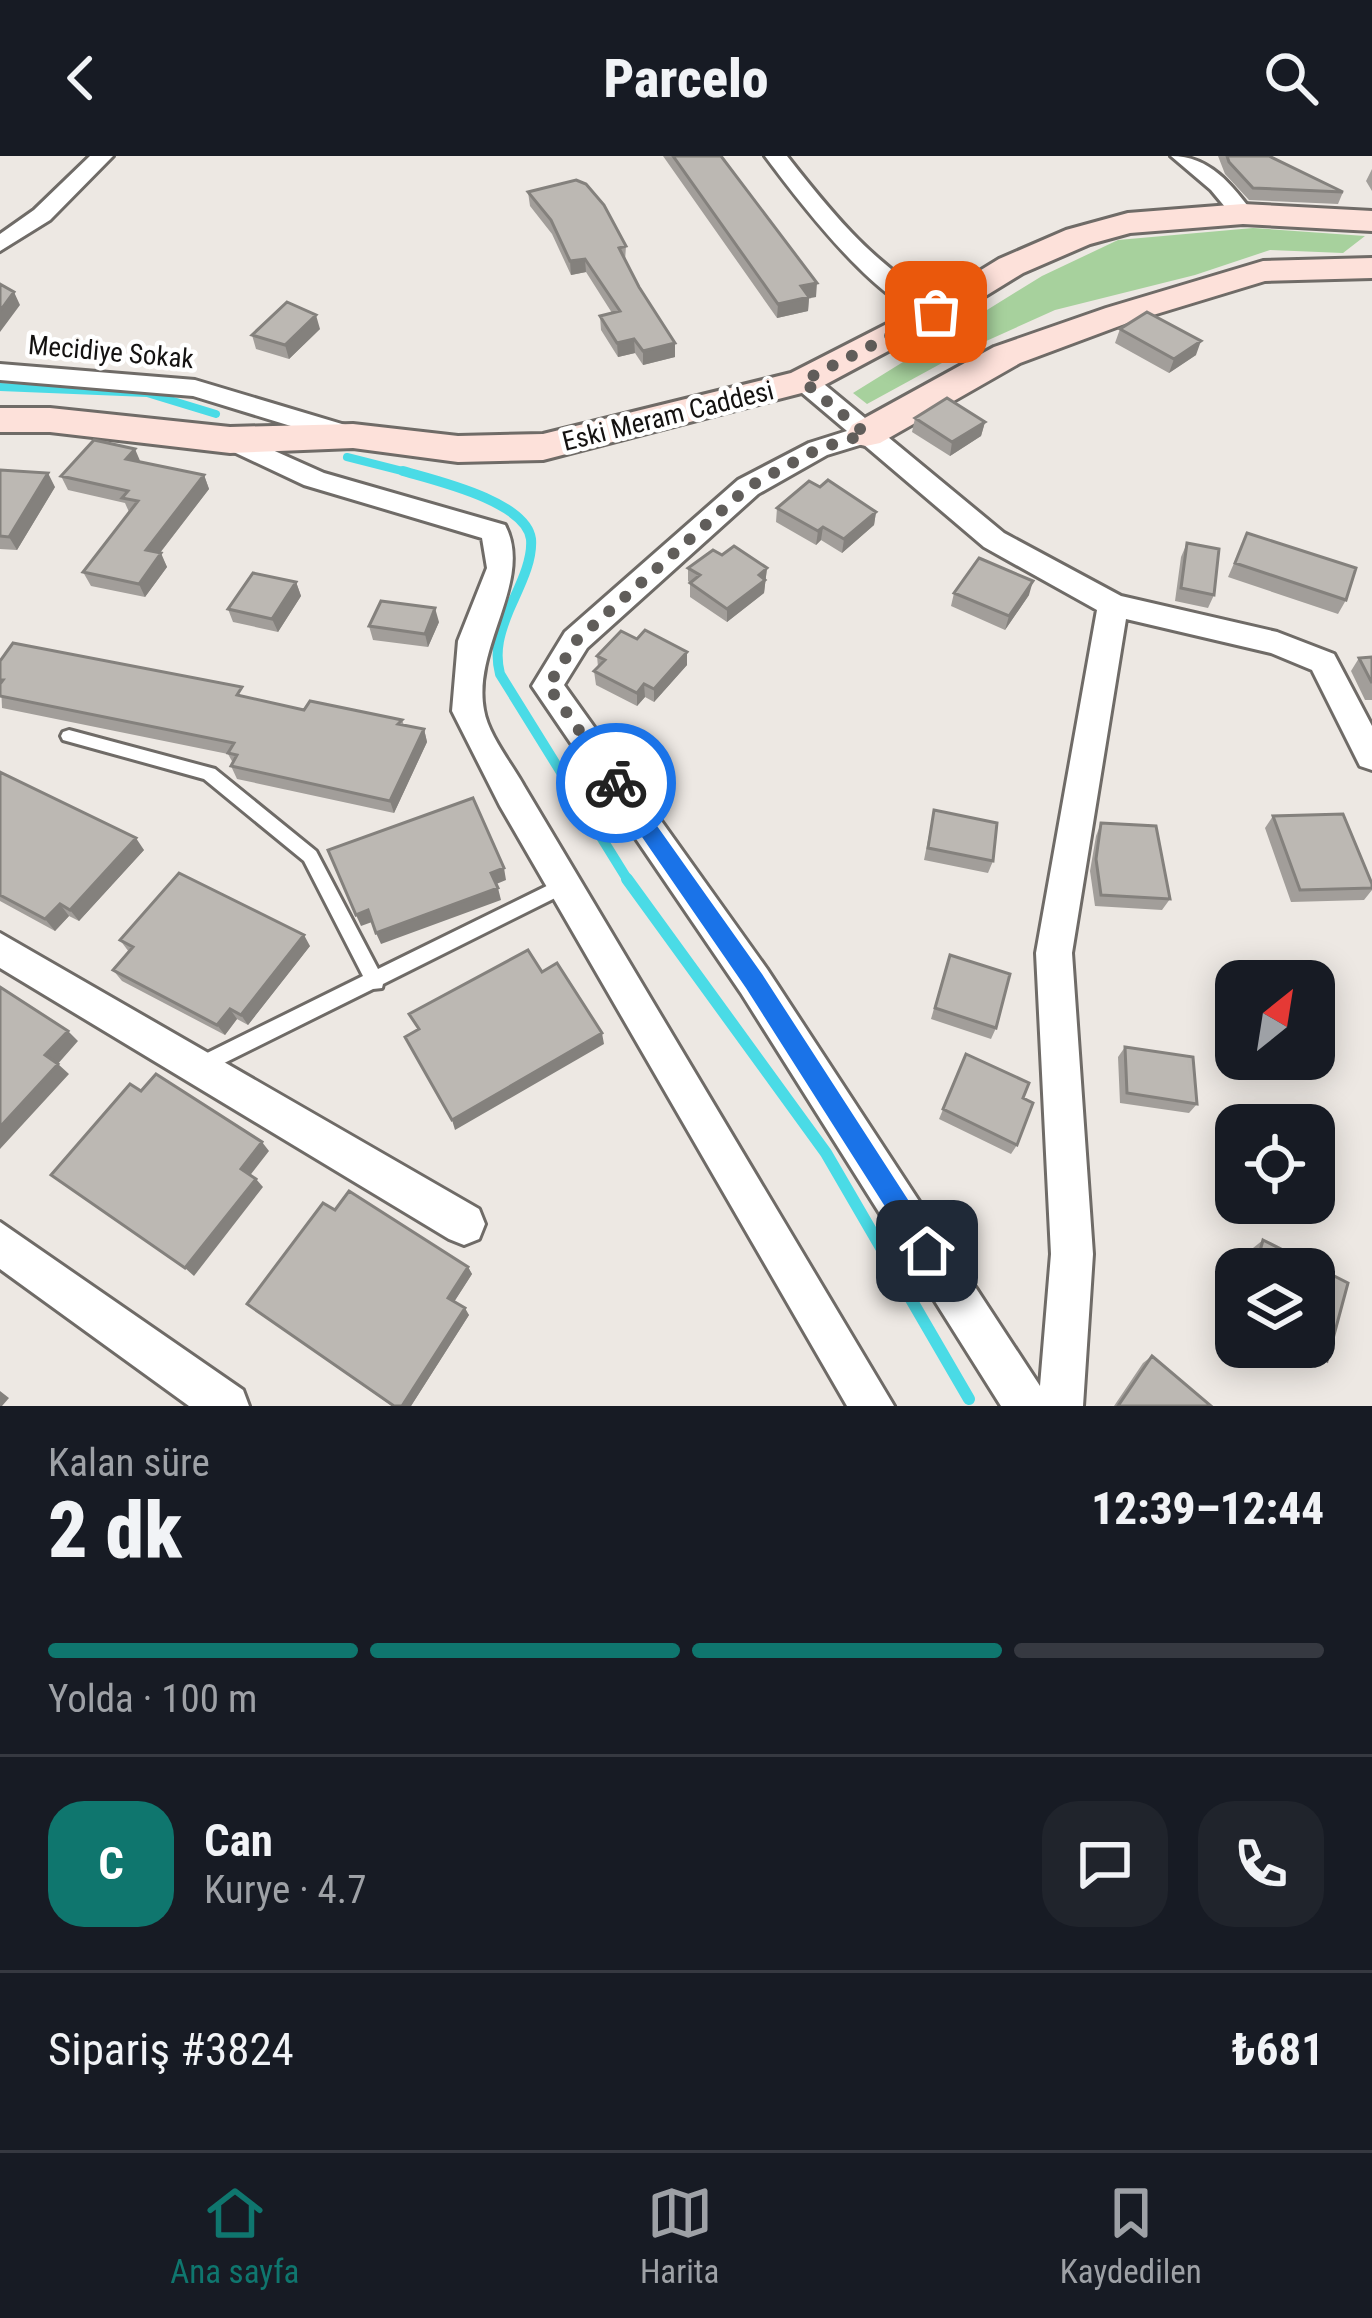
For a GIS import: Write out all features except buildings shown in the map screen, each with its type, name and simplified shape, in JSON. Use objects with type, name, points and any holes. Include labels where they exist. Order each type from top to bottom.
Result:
[{"type":"street","points":[[0,244],[42,215],[102,156]]},
{"type":"street","points":[[776,156],[844,243],[894,286],[936,312]]},
{"type":"street","points":[[1182,156],[1219,184],[1243,214]]},
{"type":"street","name":"Eski Meram Caddesi","points":[[0,420],[50,420],[212,439],[353,436],[458,449],[543,447],[803,381],[936,312],[1011,266],[1078,237],[1128,223],[1243,214],[1372,221]]},
{"type":"street","points":[[1027,1406],[754,981],[548,686],[577,640],[748,487],[818,449],[866,434],[1007,356],[1118,315],[1263,271],[1372,268]]},
{"type":"street","name":"Mecidiye Sokak","points":[[0,372],[195,388],[353,436]]},
{"type":"street","points":[[803,381],[994,540],[1113,605],[1277,643],[1323,662],[1372,757]]},
{"type":"street","points":[[212,439],[314,479],[495,532],[500,568],[473,641],[468,711],[512,796],[872,1406]]},
{"type":"street","points":[[1061,1406],[1072,1254],[1054,953],[1113,605]]},
{"type":"street","points":[[0,949],[464,1224]]},
{"type":"street","points":[[0,1243],[226,1406]]},
{"type":"lane","points":[[69,736],[209,774],[310,856],[375,982]]},
{"type":"lane","points":[[199,1066],[567,884]]},
{"type":"green space","points":[[1253,228],[1365,236],[1343,253],[1270,250],[1195,275],[1055,310],[964,351],[867,404],[853,393],[1042,276],[1118,240]]},
{"type":"waterway","points":[[0,387],[147,393],[216,414]]},
{"type":"waterway","points":[[347,457],[410,473]]},
{"type":"waterway","points":[[403,471],[410,473]]},
{"type":"waterway","points":[[410,473],[477,494],[525,526],[531,539],[530,557],[501,634],[500,674],[628,880]]},
{"type":"waterway","points":[[628,880],[826,1153],[969,1399]]},
{"type":"way so far","points":[[616,783],[548,686],[577,640],[748,487],[818,449],[866,434],[803,381],[936,312]]},
{"type":"route","points":[[616,783],[754,981],[927,1251]]}]
